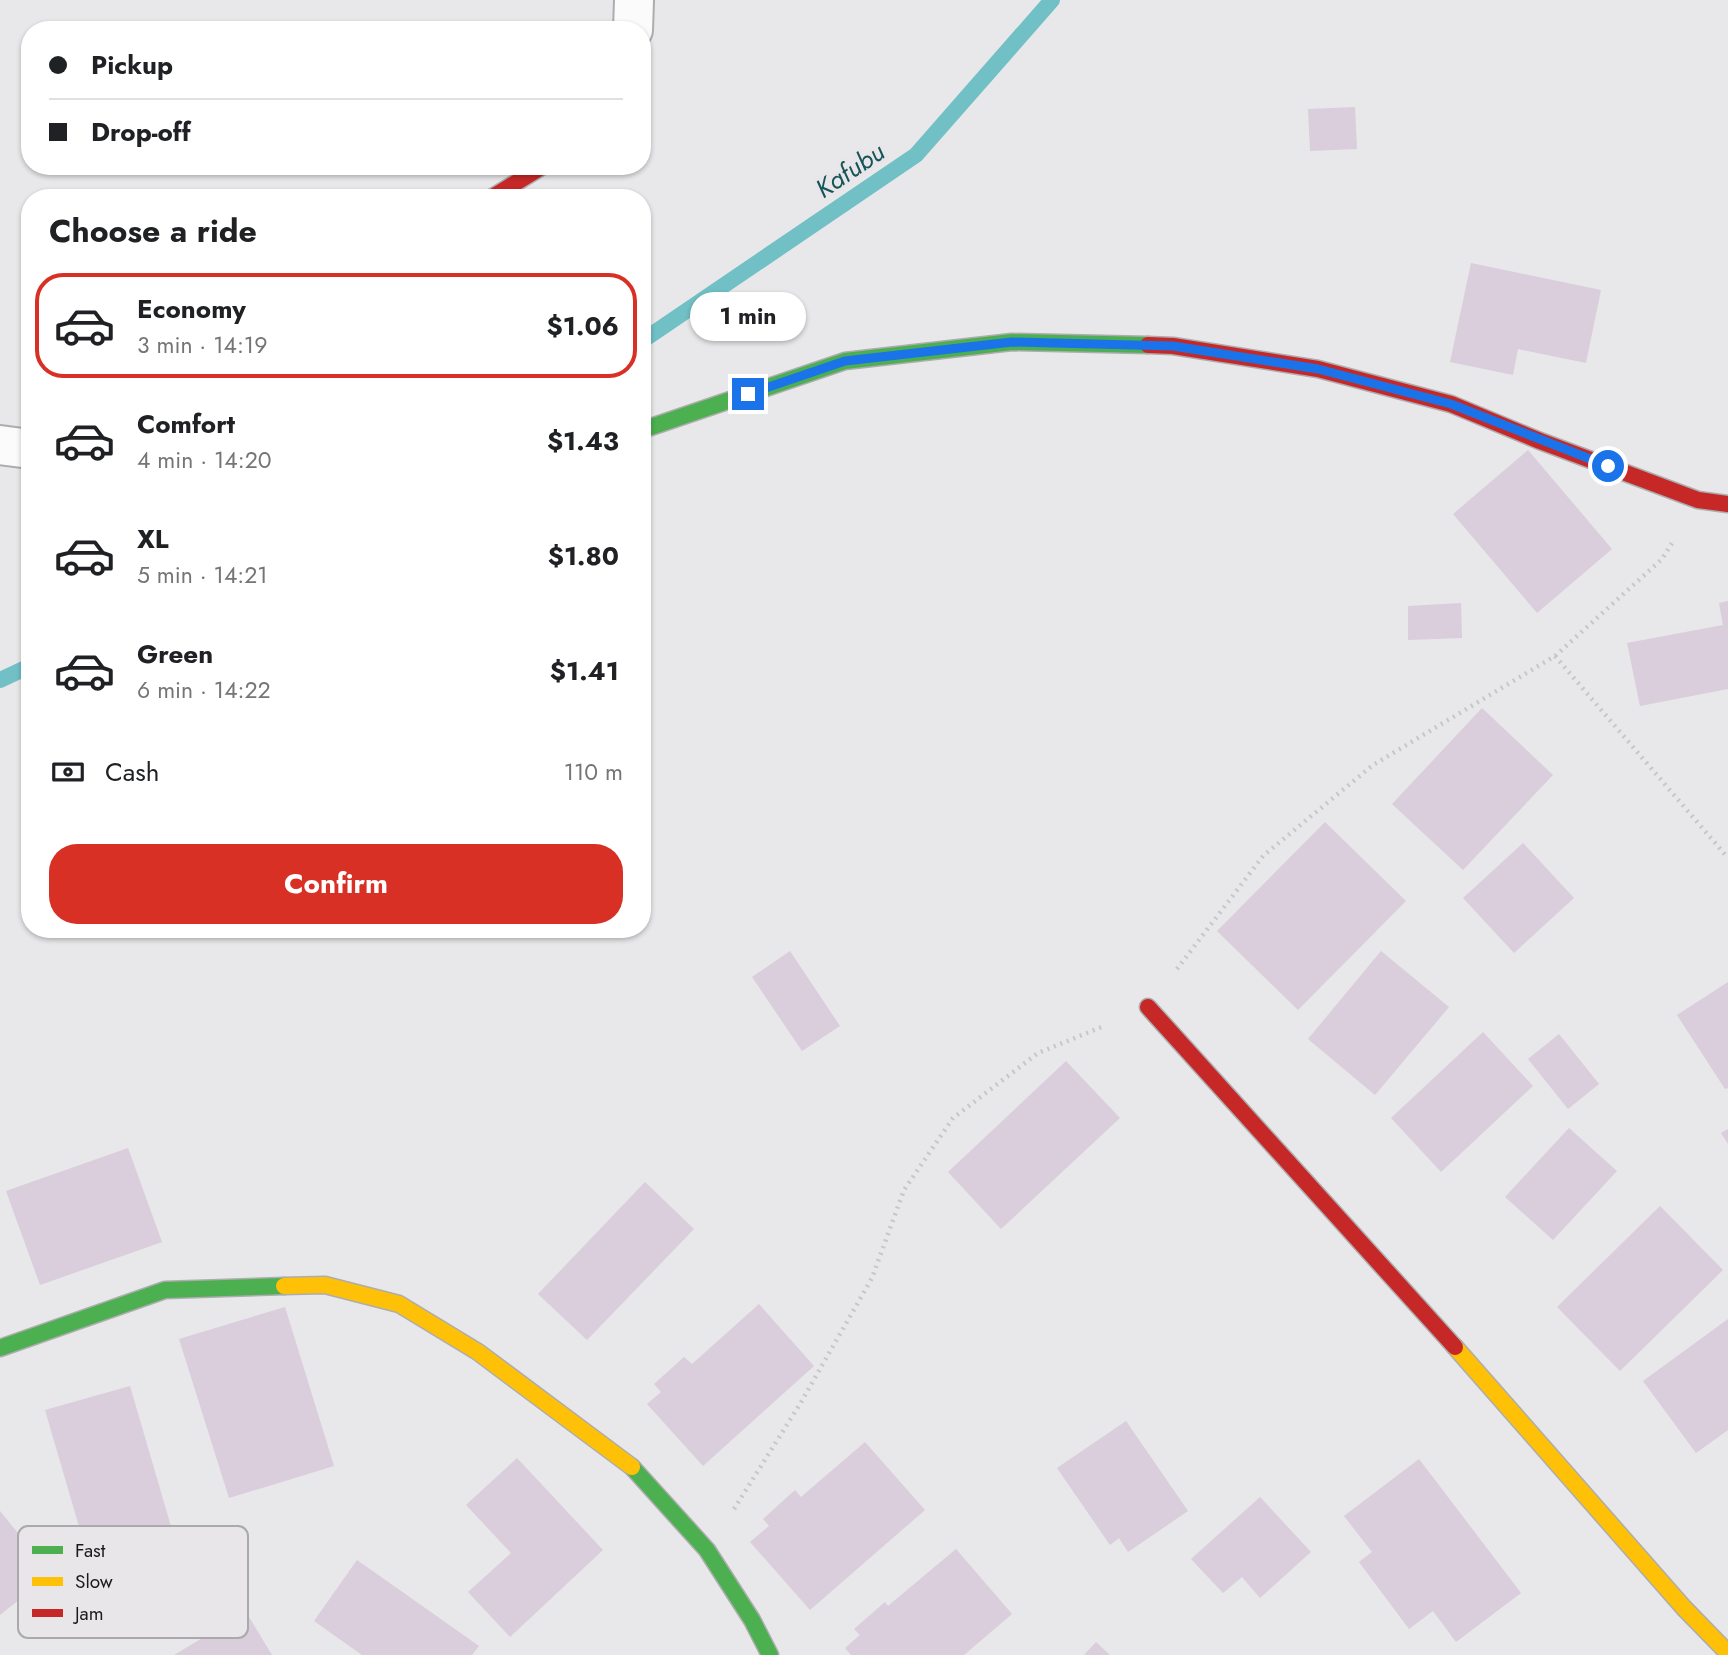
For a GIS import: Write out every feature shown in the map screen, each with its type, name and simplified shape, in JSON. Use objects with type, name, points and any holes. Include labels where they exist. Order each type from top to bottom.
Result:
[{"type":"street","points":[[633,21],[634,0]]},
{"type":"street","points":[[506,189],[528,175]]},
{"type":"street","points":[[651,427],[845,361],[1012,342],[1173,346],[1318,369],[1451,404],[1540,441],[1698,500],[1728,504]]},
{"type":"street","points":[[0,445],[21,448]]},
{"type":"street","points":[[1148,1007],[1519,1418],[1684,1608],[1728,1653]]},
{"type":"street","points":[[0,1348],[165,1290],[325,1284],[399,1304],[478,1352],[631,1466],[707,1550],[752,1620],[770,1655]]},
{"type":"path","points":[[707,1550],[826,1359],[872,1278],[904,1190],[953,1118],[1038,1053],[1148,1007],[1263,856],[1373,765],[1555,656],[1662,559],[1698,500]]},
{"type":"path","points":[[1555,656],[1728,858]]},
{"type":"building","points":[[1355,107],[1357,149],[1310,151],[1308,109]]},
{"type":"building","points":[[1471,263],[1601,290],[1586,363],[1518,349],[1513,375],[1450,362]]},
{"type":"building","points":[[1528,450],[1612,549],[1537,613],[1453,514]]},
{"type":"building","points":[[1728,601],[1728,689],[1640,706],[1627,643],[1723,625],[1719,603]]},
{"type":"building","points":[[1461,603],[1462,638],[1408,640],[1408,606]]},
{"type":"building","points":[[1482,708],[1553,775],[1463,870],[1392,804]]},
{"type":"building","points":[[1325,822],[1406,901],[1298,1010],[1217,931]]},
{"type":"building","points":[[1523,843],[1574,898],[1514,953],[1463,898]]},
{"type":"building","points":[[790,951],[840,1026],[802,1051],[752,977]]},
{"type":"building","points":[[1381,951],[1449,1007],[1375,1095],[1308,1039]]},
{"type":"building","points":[[1728,982],[1728,1088],[1725,1089],[1677,1015]]},
{"type":"building","points":[[1483,1032],[1533,1086],[1441,1172],[1391,1118]]},
{"type":"building","points":[[1559,1034],[1599,1084],[1568,1109],[1528,1059]]},
{"type":"building","points":[[1066,1061],[1120,1118],[1001,1229],[948,1172]]},
{"type":"building","points":[[1569,1128],[1617,1171],[1553,1240],[1505,1197]]},
{"type":"building","points":[[1728,1129],[1728,1144],[1721,1133]]},
{"type":"building","points":[[128,1148],[162,1242],[40,1285],[6,1191]]},
{"type":"building","points":[[645,1182],[694,1229],[587,1340],[538,1294]]},
{"type":"building","points":[[1660,1206],[1723,1270],[1620,1371],[1557,1307]]},
{"type":"building","points":[[759,1304],[814,1366],[703,1466],[647,1404],[661,1392],[654,1384],[684,1357],[692,1364]]},
{"type":"building","points":[[285,1307],[334,1466],[229,1498],[179,1339]]},
{"type":"building","points":[[1728,1319],[1728,1430],[1696,1453],[1643,1381]]},
{"type":"building","points":[[130,1386],[171,1526],[79,1526],[45,1410]]},
{"type":"building","points":[[1126,1421],[1188,1511],[1128,1552],[1119,1538],[1110,1545],[1057,1468]]},
{"type":"building","points":[[865,1442],[925,1510],[810,1610],[750,1542],[769,1526],[763,1519],[795,1490],[801,1497]]},
{"type":"building","points":[[517,1458],[603,1550],[510,1637],[468,1592],[511,1553],[466,1505]]},
{"type":"building","points":[[1419,1459],[1521,1593],[1456,1642],[1433,1611],[1409,1629],[1359,1562],[1372,1552],[1344,1516]]},
{"type":"building","points":[[1260,1497],[1311,1552],[1260,1598],[1242,1577],[1223,1593],[1191,1559]]},
{"type":"building","points":[[0,1511],[18,1533],[18,1601],[0,1615]]},
{"type":"building","points":[[956,1549],[1012,1614],[964,1655],[851,1655],[845,1648],[860,1635],[854,1629],[885,1602],[888,1606]]},
{"type":"building","points":[[357,1560],[479,1646],[472,1655],[362,1655],[314,1621]]},
{"type":"building","points":[[248,1615],[272,1655],[174,1655],[202,1638],[248,1638]]},
{"type":"building","points":[[1096,1642],[1110,1655],[1084,1655]]},
{"type":"waterway","name":"Kafubu","points":[[651,335],[916,155],[1052,0]]},
{"type":"waterway","name":"Kafubu","points":[[0,680],[21,670]]},
{"type":"traffic: fast","points":[[651,427],[845,361],[1012,342],[1148,345]]},
{"type":"traffic: fast","points":[[0,1348],[165,1290],[284,1286]]},
{"type":"traffic: fast","points":[[632,1467],[707,1550],[752,1620],[770,1655]]},
{"type":"traffic: slow","points":[[284,1286],[325,1285],[399,1304],[478,1352],[632,1467]]},
{"type":"traffic: slow","points":[[1455,1347],[1684,1608],[1728,1653]]},
{"type":"traffic: jam","points":[[506,189],[528,175]]},
{"type":"traffic: jam","points":[[1148,345],[1173,346],[1318,369],[1451,404],[1540,441],[1698,500],[1728,504]]},
{"type":"traffic: jam","points":[[1148,1007],[1455,1347]]},
{"type":"route","points":[[748,394],[845,361],[1012,342],[1173,346],[1318,369],[1451,404],[1608,466]]}]
